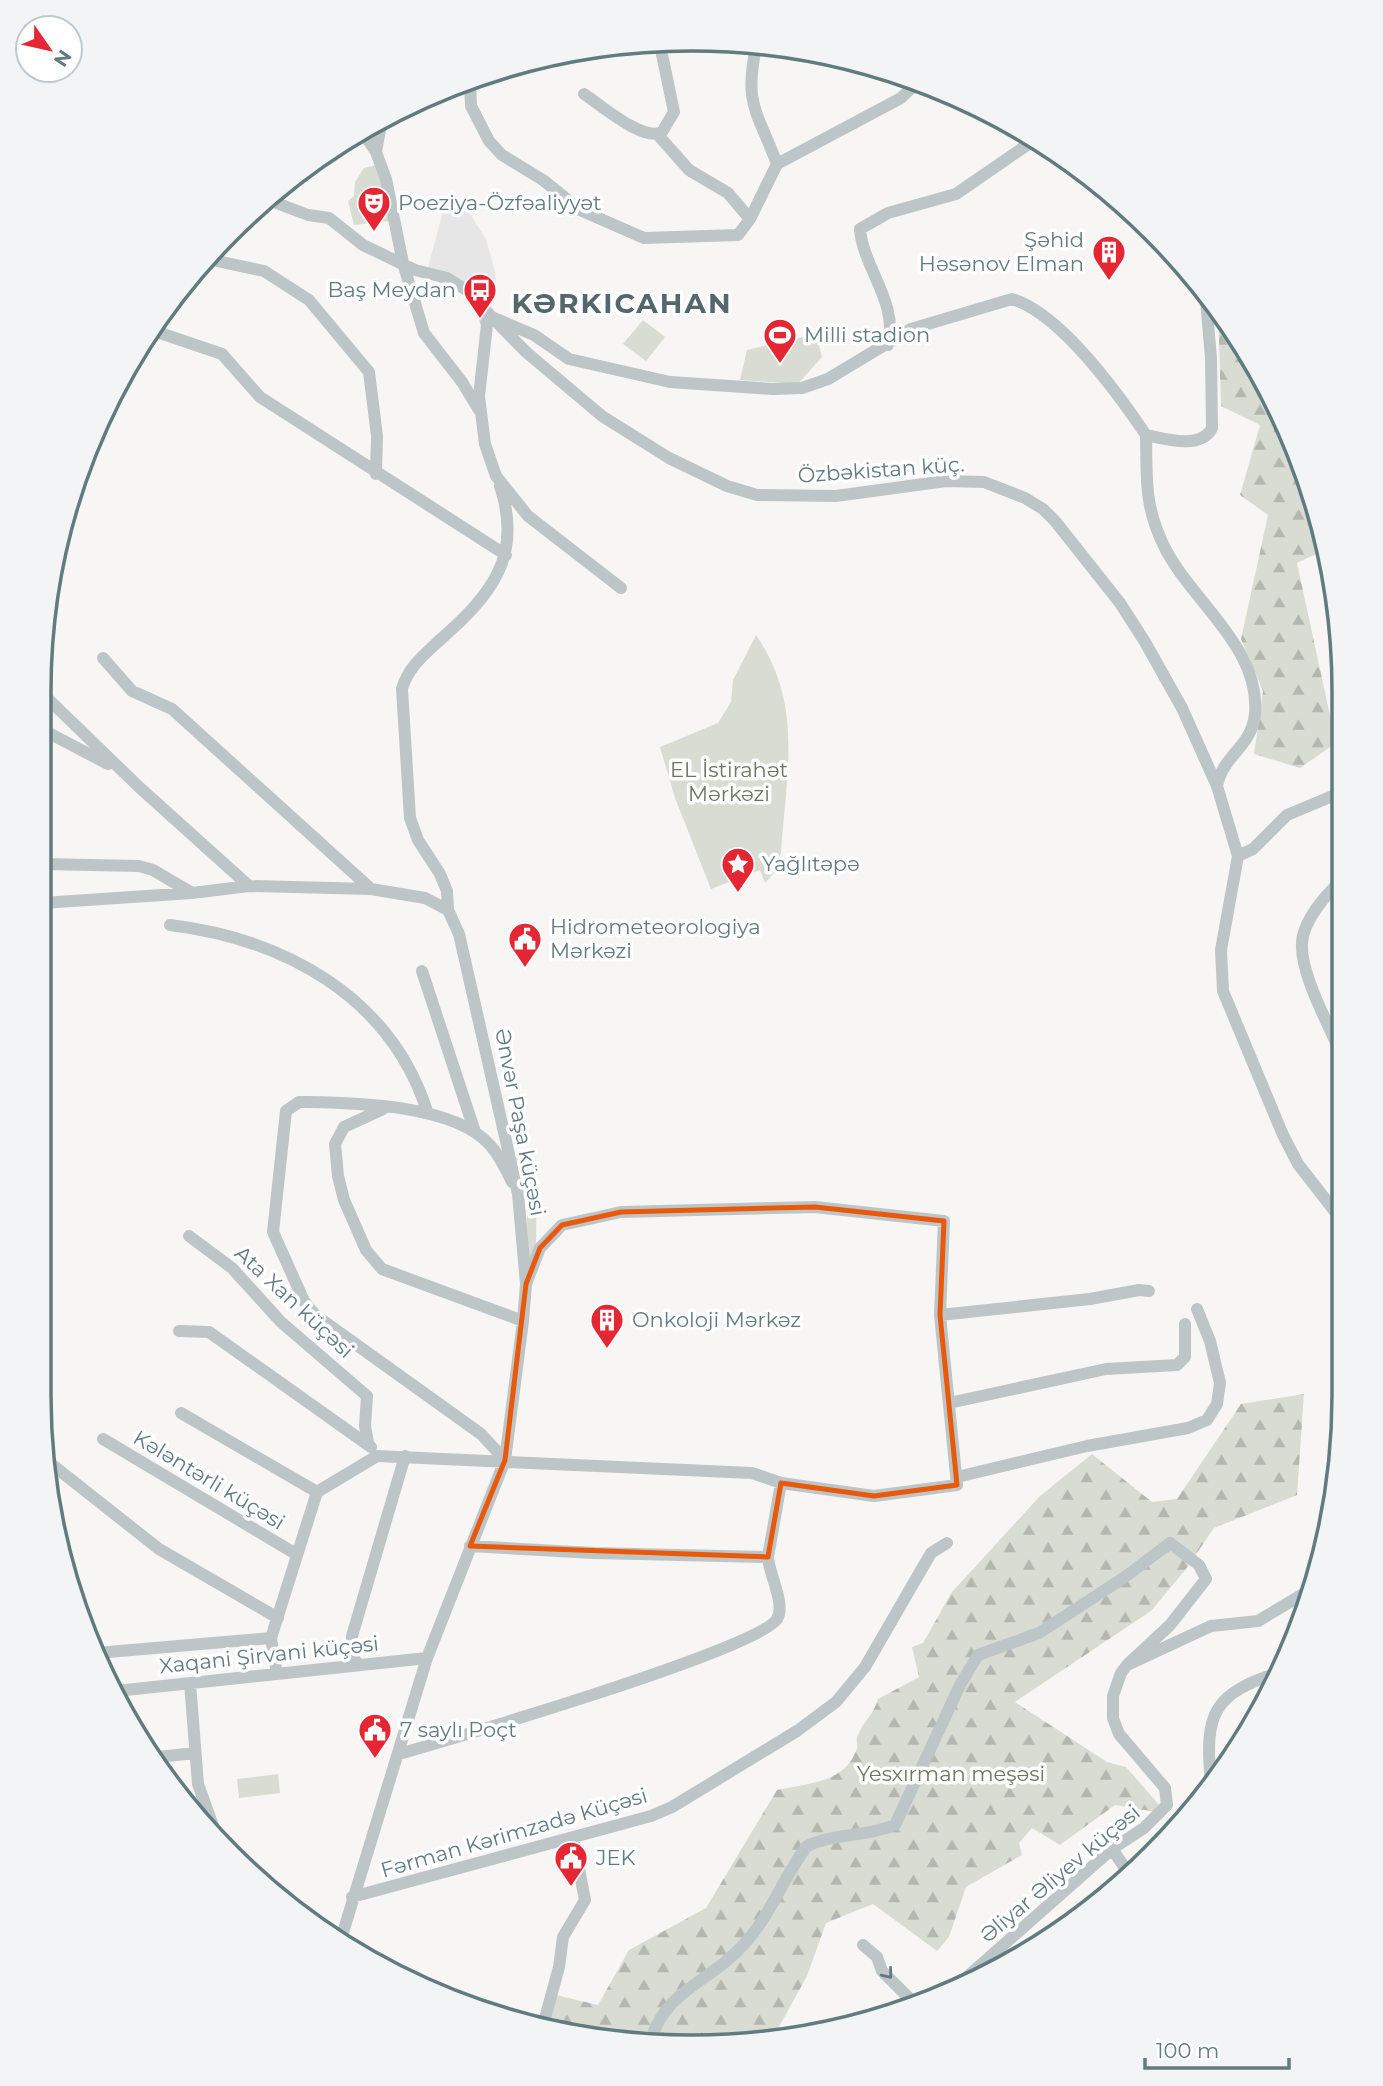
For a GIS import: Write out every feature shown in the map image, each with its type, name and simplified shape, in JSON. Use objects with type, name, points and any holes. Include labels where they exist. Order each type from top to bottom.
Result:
[{"type":"street","points":[[658,135],[674,112],[661,52]]},
{"type":"street","points":[[755,54],[750,75],[750,99],[777,164]]},
{"type":"street","points":[[470,91],[471,106],[489,141],[502,155],[543,180],[580,210],[644,238],[738,235],[750,219],[777,164],[901,97],[909,90]]},
{"type":"street","points":[[584,94],[627,124],[658,135],[689,170],[728,193],[750,219]]},
{"type":"street","points":[[376,152],[380,132]]},
{"type":"street","points":[[367,140],[376,152],[386,180],[403,263],[424,333],[462,382],[482,416]]},
{"type":"street","points":[[888,345],[891,333],[882,288],[861,239],[860,229],[888,213],[957,194],[1026,146]]},
{"type":"street","name":"Özbəkistan küç.","points":[[276,204],[308,215],[329,218],[363,245],[415,270],[461,284],[479,298],[489,313],[526,352],[602,416],[669,458],[727,486],[757,495],[836,496],[922,483],[984,482],[1002,487],[1043,509],[1120,603],[1182,708],[1217,786],[1238,856],[1221,950],[1223,991],[1283,1135],[1298,1164],[1332,1208]]},
{"type":"street","points":[[217,261],[264,271],[309,300],[369,372],[377,436],[376,474]]},
{"type":"street","points":[[161,333],[222,354],[260,397],[376,474],[506,555],[510,536],[507,507],[485,444],[479,396],[489,313],[534,335],[569,359],[670,382],[802,388],[815,384],[888,345],[911,329],[1012,299],[1024,303],[1042,314],[1089,361],[1118,394],[1146,435],[1147,506],[1164,547],[1239,652],[1250,675],[1255,712],[1248,739],[1224,764],[1217,786]]},
{"type":"street","points":[[1146,435],[1188,441],[1208,436],[1212,413],[1206,310]]},
{"type":"street","points":[[496,476],[527,516],[621,588]]},
{"type":"street","name":"Ənvər Paşa küçəsi","points":[[343,1932],[427,1658],[505,1460],[523,1321],[526,1284],[518,1194],[470,975],[459,934],[448,911],[447,891],[410,818],[402,689],[405,676],[473,608],[494,580],[506,555]]},
{"type":"street","points":[[103,658],[132,691],[172,709],[371,889]]},
{"type":"street","points":[[51,702],[123,772],[249,886]]},
{"type":"street","points":[[51,733],[123,772]]},
{"type":"street","points":[[1238,856],[1253,849],[1287,815],[1332,796]]},
{"type":"street","points":[[51,864],[139,866],[153,870],[192,893]]},
{"type":"street","points":[[51,902],[192,893],[249,886],[371,889],[425,898],[448,911]]},
{"type":"street","points":[[1332,890],[1322,901],[1302,940],[1311,981],[1332,1033]]},
{"type":"street","points":[[170,925],[193,928],[273,951],[323,975],[384,1032],[411,1071],[427,1111]]},
{"type":"street","points":[[422,971],[475,1132]]},
{"type":"street","points":[[505,1460],[481,1434],[315,1315],[304,1301],[274,1232],[286,1111],[299,1102],[427,1111],[475,1132],[490,1144],[518,1194]]},
{"type":"street","points":[[386,1108],[344,1127],[335,1144],[338,1176],[344,1200],[366,1250],[382,1269],[523,1321]]},
{"type":"street","points":[[277,1674],[271,1638],[317,1492],[377,1456],[752,1473],[781,1483],[874,1496],[957,1485],[940,1315],[944,1221],[815,1207],[621,1212],[562,1224],[540,1248],[526,1284]]},
{"type":"street","name":"Ata Xan küçəsi","points":[[189,1236],[232,1268],[281,1322],[367,1396],[365,1426],[368,1443]]},
{"type":"street","points":[[940,1315],[1139,1290],[1149,1292]]},
{"type":"street","points":[[957,1477],[1087,1446],[1188,1428],[1207,1420],[1217,1404],[1220,1383],[1210,1341],[1197,1309]]},
{"type":"street","points":[[948,1403],[1106,1369],[1177,1364],[1185,1357],[1185,1324]]},
{"type":"street","points":[[179,1331],[209,1332],[356,1438],[368,1443],[377,1456]]},
{"type":"street","points":[[181,1413],[317,1492]]},
{"type":"street","name":"Kələntərli küçəsi","points":[[103,1439],[296,1554]]},
{"type":"street","points":[[358,1664],[352,1657],[352,1636],[405,1456]]},
{"type":"street","points":[[55,1467],[159,1549],[278,1618]]},
{"type":"street","points":[[398,1754],[694,1661],[760,1633],[777,1619],[780,1610],[769,1573],[768,1557],[781,1483]]},
{"type":"street","name":"Fərman Kərimzadə Küçəsi","points":[[352,1897],[652,1816],[671,1807],[822,1715],[864,1667],[931,1553],[947,1543]]},
{"type":"street","points":[[652,2034],[655,2023],[665,2008],[736,1954],[749,1940],[807,1846],[833,1838],[874,1834],[895,1825],[960,1685],[978,1655],[1039,1633],[1125,1577],[1170,1543],[1199,1565],[1206,1579],[1170,1625],[1127,1665]]},
{"type":"street","points":[[470,1546],[594,1553],[768,1557]]},
{"type":"street","points":[[1127,1665],[1211,1626],[1258,1621],[1299,1597]]},
{"type":"street","points":[[105,1652],[271,1638]]},
{"type":"street","name":"Xaqani Şirvani küçəsi","points":[[124,1690],[427,1658]]},
{"type":"street","name":"Əliyar Əliyev küçəsi","points":[[978,1968],[1112,1849],[1144,1828],[1167,1805],[1165,1788],[1119,1734],[1113,1718],[1116,1684],[1127,1665]]},
{"type":"street","points":[[1211,1770],[1209,1725],[1218,1709],[1244,1683],[1267,1676]]},
{"type":"street","points":[[190,1683],[198,1784],[210,1817]]},
{"type":"street","points":[[163,1756],[195,1753]]},
{"type":"street","points":[[545,2018],[559,1967],[563,1937],[585,1900],[573,1838]]},
{"type":"street","points":[[1112,1849],[1124,1867]]},
{"type":"street","points":[[863,1945],[877,1957],[883,1971],[908,1997]]},
{"type":"highlighted area","points":[[815,1207],[944,1221],[940,1315],[957,1485],[874,1496],[781,1483],[768,1557],[470,1546],[505,1460],[526,1284],[540,1248],[562,1225],[621,1212]]},
{"type":"shaded area","points":[[443,211],[468,211],[486,239],[496,286],[481,295],[428,268]]},
{"type":"green space","points":[[376,165],[389,221],[354,225],[348,201],[354,196],[355,182],[364,168]]},
{"type":"green space","points":[[643,320],[665,337],[646,361],[623,344]]},
{"type":"green space","points":[[1219,328],[1246,371],[1283,446],[1298,486],[1317,554],[1297,563],[1332,725],[1332,746],[1300,768],[1254,754],[1263,691],[1241,639],[1268,515],[1240,495],[1260,425],[1221,406]]},
{"type":"green space","name":"Milli stadion","points":[[816,334],[822,357],[798,384],[740,380],[747,350]]},
{"type":"green space","name":"EL İstirahət Mərkəzi","points":[[756,635],[771,661],[781,687],[786,714],[788,768],[781,853],[774,873],[765,883],[760,870],[711,889],[675,798],[660,747],[718,723],[731,702],[733,680]]},
{"type":"green space","points":[[516,1158],[527,1158],[537,1169],[536,1248],[528,1268],[526,1198]]},
{"type":"green space","name":"Yesxırman meşəsi","points":[[1304,1394],[1297,1495],[1214,1528],[1186,1569],[1151,1611],[1015,1702],[1107,1762],[1126,1767],[1161,1807],[1156,1812],[1115,1805],[1060,1845],[1032,1828],[1019,1843],[1022,1855],[966,1887],[949,1937],[937,1951],[873,1904],[826,1923],[807,1976],[777,2030],[733,2034],[650,2034],[608,2030],[550,2019],[556,1995],[598,2005],[629,1950],[706,1908],[777,1790],[825,1780],[852,1760],[859,1732],[878,1699],[919,1677],[912,1647],[923,1643],[952,1592],[1040,1496],[1092,1454],[1152,1502],[1177,1499],[1241,1404]]},
{"type":"green space","points":[[278,1774],[280,1793],[239,1798],[237,1779]]},
{"type":"place","name":"Poeziya-Özfəaliyyət","points":[[374,233]]},
{"type":"place","name":"Şəhid Həsənov Elman","points":[[1109,282]]},
{"type":"place","name":"Baş Meydan","points":[[480,320]]},
{"type":"place","name":"Milli stadion","points":[[780,365]]},
{"type":"place","name":"Yağlıtəpə","points":[[738,894]]},
{"type":"place","name":"Hidrometeorologiya Mərkəzi","points":[[525,969]]},
{"type":"place","name":"Onkoloji Mərkəz","points":[[607,1350]]},
{"type":"place","name":"7 saylı Poçt","points":[[375,1760]]},
{"type":"place","name":"JEK","points":[[571,1888]]},
{"type":"district","name":"KƏRKICAHAN","points":[[622,303]]}]
